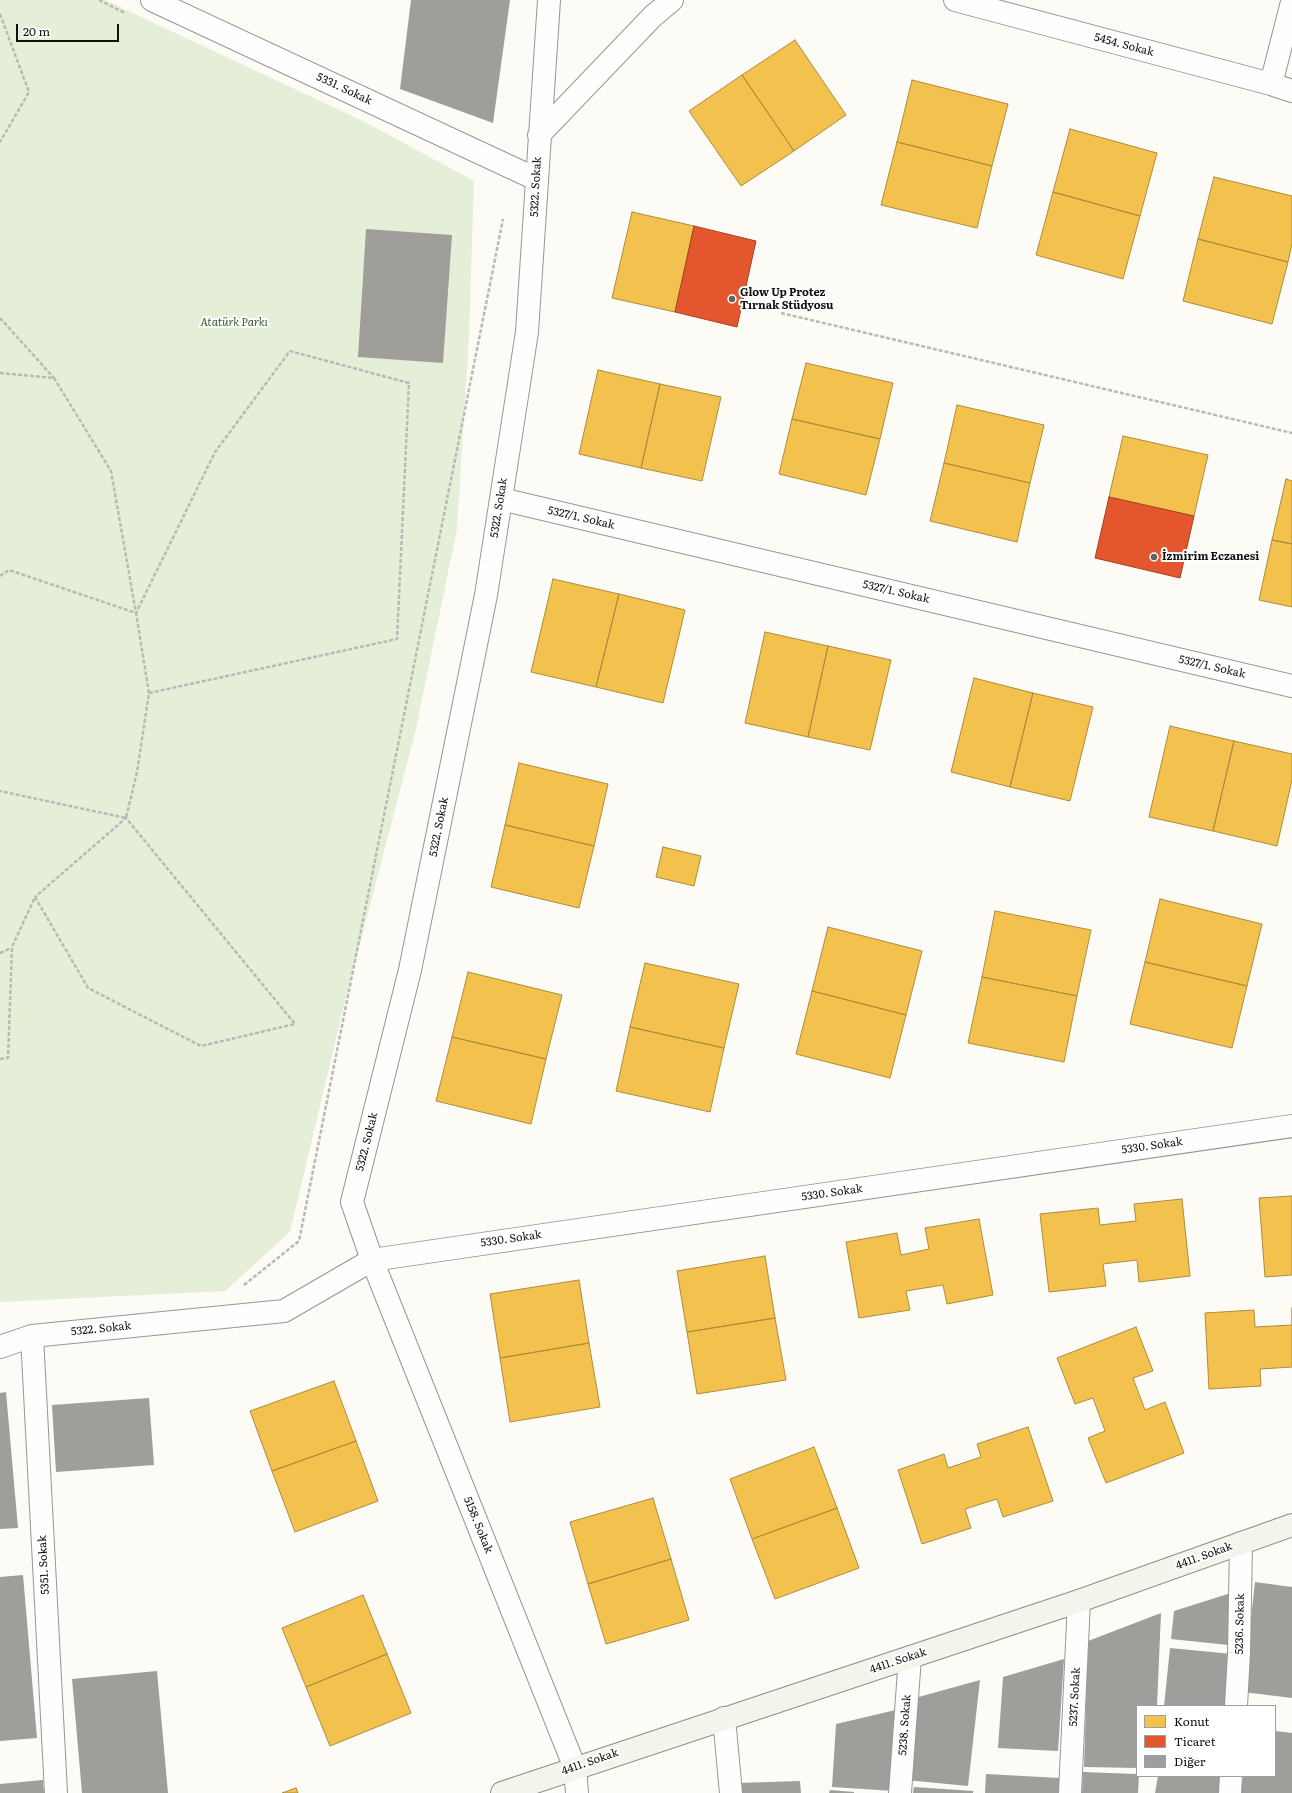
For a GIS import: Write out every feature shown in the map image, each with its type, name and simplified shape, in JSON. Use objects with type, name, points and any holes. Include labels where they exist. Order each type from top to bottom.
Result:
[{"type":"street","name":"5331. Sokak","points":[[152,0],[536,179]]},
{"type":"street","name":"5322. Sokak","points":[[0,1347],[32,1336],[284,1311],[372,1260],[352,1202],[410,970],[486,595],[527,332],[548,0]]},
{"type":"street","points":[[539,135],[653,16],[672,0]]},
{"type":"street","name":"5454. Sokak","points":[[967,2],[1271,84],[1292,91]]},
{"type":"street","points":[[1271,84],[1292,2]]},
{"type":"street","name":"5327/1. Sokak","points":[[501,499],[1292,686]]},
{"type":"street","name":"5330. Sokak","points":[[372,1260],[1292,1126]]},
{"type":"street","name":"5158. Sokak","points":[[372,1260],[575,1768],[577,1793]]},
{"type":"street","name":"5351. Sokak","points":[[32,1336],[56,1793]]},
{"type":"street","name":"4411. Sokak","points":[[502,1793],[1079,1601],[1292,1525]]},
{"type":"street","name":"5236. Sokak","points":[[1236,1705],[1240,1653],[1241,1543]]},
{"type":"street","name":"5237. Sokak","points":[[1070,1793],[1079,1601]]},
{"type":"street","name":"5238. Sokak","points":[[900,1793],[910,1657]]},
{"type":"street","points":[[724,1718],[731,1793]]},
{"type":"street","points":[[1230,1793],[1231,1777]]},
{"type":"path","points":[[99,0],[127,14]]},
{"type":"path","points":[[0,14],[29,92],[0,142]]},
{"type":"path","points":[[240,1288],[299,1242],[504,215]]},
{"type":"path","points":[[781,312],[1292,433]]},
{"type":"path","points":[[0,318],[54,378],[111,471],[136,613],[148,693],[137,772],[126,818],[35,897],[12,947],[8,1058],[0,1059]]},
{"type":"path","points":[[136,613],[215,452],[290,351],[409,382],[397,640],[148,693]]},
{"type":"path","points":[[0,374],[54,378]]},
{"type":"path","points":[[0,576],[9,570],[136,613]]},
{"type":"path","points":[[0,791],[126,818],[295,1024],[201,1046],[88,988],[35,897]]},
{"type":"path","points":[[0,953],[12,947]]},
{"type":"green space","name":"Atatürk Parkı","points":[[0,0],[105,0],[365,122],[474,181],[469,336],[457,529],[415,733],[346,997],[290,1232],[225,1291],[0,1302]]},
{"type":"building: Konut","points":[[795,40],[846,115],[794,151],[742,75]]},
{"type":"building: Konut","points":[[742,75],[794,151],[741,186],[689,111]]},
{"type":"building: Konut","points":[[912,80],[1008,104],[992,166],[897,142]]},
{"type":"building: Konut","points":[[1070,129],[1157,153],[1140,216],[1053,192]]},
{"type":"building: Konut","points":[[897,142],[992,166],[977,228],[881,205]]},
{"type":"building: Konut","points":[[1214,177],[1292,196],[1292,244],[1288,262],[1198,239]]},
{"type":"building: Konut","points":[[1053,192],[1140,216],[1123,279],[1036,255]]},
{"type":"building: Konut","points":[[632,212],[694,226],[675,312],[612,298]]},
{"type":"building: Konut","points":[[1198,239],[1288,262],[1272,324],[1183,301]]},
{"type":"building: Konut","points":[[806,363],[893,383],[880,439],[792,419]]},
{"type":"building: Konut","points":[[598,370],[660,384],[641,468],[579,454]]},
{"type":"building: Konut","points":[[660,384],[721,397],[702,481],[641,468]]},
{"type":"building: Konut","points":[[957,405],[1044,425],[1030,483],[944,463]]},
{"type":"building: Konut","points":[[792,419],[880,439],[866,495],[779,474]]},
{"type":"building: Konut","points":[[1123,436],[1208,455],[1194,516],[1109,497]]},
{"type":"building: Konut","points":[[944,463],[1030,483],[1017,542],[930,521]]},
{"type":"building: Konut","points":[[1286,479],[1292,481],[1292,544],[1272,540]]},
{"type":"building: Konut","points":[[1272,540],[1292,544],[1292,607],[1259,600]]},
{"type":"building: Konut","points":[[553,579],[619,594],[596,687],[531,672]]},
{"type":"building: Konut","points":[[619,594],[685,610],[663,703],[596,687]]},
{"type":"building: Konut","points":[[765,632],[828,646],[808,737],[745,723]]},
{"type":"building: Konut","points":[[828,646],[891,660],[870,750],[808,737]]},
{"type":"building: Konut","points":[[974,678],[1033,693],[1010,787],[951,772]]},
{"type":"building: Konut","points":[[1033,693],[1093,707],[1070,801],[1010,787]]},
{"type":"building: Konut","points":[[1170,726],[1234,741],[1213,831],[1149,817]]},
{"type":"building: Konut","points":[[1234,741],[1292,754],[1292,780],[1277,846],[1213,831]]},
{"type":"building: Konut","points":[[519,763],[608,784],[594,846],[505,825]]},
{"type":"building: Konut","points":[[505,825],[594,846],[579,908],[491,887]]},
{"type":"building: Konut","points":[[663,847],[701,856],[694,886],[656,877]]},
{"type":"building: Konut","points":[[1160,899],[1262,924],[1247,986],[1145,962]]},
{"type":"building: Konut","points":[[995,911],[1091,930],[1077,996],[982,977]]},
{"type":"building: Konut","points":[[828,927],[922,951],[906,1015],[812,991]]},
{"type":"building: Konut","points":[[1145,962],[1247,986],[1232,1048],[1130,1024]]},
{"type":"building: Konut","points":[[645,963],[739,984],[724,1048],[630,1027]]},
{"type":"building: Konut","points":[[468,972],[562,995],[546,1059],[452,1037]]},
{"type":"building: Konut","points":[[982,977],[1077,996],[1064,1062],[968,1043]]},
{"type":"building: Konut","points":[[812,991],[906,1015],[890,1078],[796,1054]]},
{"type":"building: Konut","points":[[630,1027],[724,1048],[710,1112],[616,1091]]},
{"type":"building: Konut","points":[[452,1037],[546,1059],[531,1124],[436,1101]]},
{"type":"building: Konut","points":[[1292,1196],[1292,1275],[1265,1277],[1259,1198]]},
{"type":"building: Konut","points":[[1182,1199],[1190,1276],[1139,1282],[1137,1260],[1103,1264],[1106,1286],[1049,1292],[1040,1214],[1098,1208],[1100,1225],[1136,1221],[1134,1204]]},
{"type":"building: Konut","points":[[979,1219],[993,1295],[947,1304],[943,1285],[906,1291],[910,1310],[859,1318],[846,1242],[897,1233],[901,1255],[929,1249],[925,1228]]},
{"type":"building: Konut","points":[[765,1256],[775,1318],[687,1332],[677,1271]]},
{"type":"building: Konut","points":[[579,1280],[589,1343],[500,1358],[490,1294]]},
{"type":"building: Konut","points":[[1254,1310],[1255,1327],[1292,1325],[1292,1367],[1260,1369],[1261,1386],[1209,1389],[1205,1313]]},
{"type":"building: Konut","points":[[775,1318],[786,1380],[697,1394],[687,1332]]},
{"type":"building: Konut","points":[[1136,1327],[1153,1371],[1133,1378],[1145,1410],[1165,1402],[1184,1453],[1106,1483],[1088,1438],[1105,1431],[1093,1398],[1075,1404],[1057,1358]]},
{"type":"building: Konut","points":[[589,1343],[600,1407],[510,1422],[500,1358]]},
{"type":"building: Konut","points":[[334,1381],[356,1441],[272,1471],[250,1411]]},
{"type":"building: Konut","points":[[1028,1427],[1053,1501],[1003,1517],[997,1499],[965,1509],[971,1528],[922,1544],[898,1470],[944,1454],[948,1468],[981,1457],[977,1444]]},
{"type":"building: Konut","points":[[356,1441],[378,1501],[295,1532],[272,1471]]},
{"type":"building: Konut","points":[[814,1447],[837,1508],[752,1539],[730,1479]]},
{"type":"building: Konut","points":[[653,1498],[671,1559],[588,1584],[570,1522]]},
{"type":"building: Konut","points":[[837,1508],[859,1568],[775,1599],[752,1539]]},
{"type":"building: Konut","points":[[671,1559],[689,1620],[606,1644],[588,1584]]},
{"type":"building: Konut","points":[[363,1595],[387,1654],[306,1687],[282,1628]]},
{"type":"building: Konut","points":[[387,1654],[411,1713],[330,1746],[306,1687]]},
{"type":"building: Konut","points":[[296,1788],[298,1793],[282,1793]]},
{"type":"building: Ticaret","points":[[694,226],[756,241],[737,327],[675,312]]},
{"type":"building: Ticaret","points":[[1109,497],[1194,516],[1180,578],[1095,558]]},
{"type":"building: Diğer","points":[[411,0],[510,0],[493,123],[400,89]]},
{"type":"building: Diğer","points":[[366,229],[452,235],[443,363],[358,357]]},
{"type":"building: Diğer","points":[[6,1392],[18,1528],[0,1529],[0,1393]]},
{"type":"building: Diğer","points":[[149,1398],[154,1465],[56,1472],[52,1405]]},
{"type":"building: Diğer","points":[[23,1575],[37,1738],[0,1741],[0,1577]]},
{"type":"building: Diğer","points":[[1255,1582],[1292,1587],[1292,1698],[1243,1692]]},
{"type":"building: Diğer","points":[[1234,1592],[1228,1645],[1171,1639],[1174,1611]]},
{"type":"building: Diğer","points":[[1161,1613],[1157,1705],[1136,1705],[1136,1768],[1084,1767],[1088,1641]]},
{"type":"building: Diğer","points":[[1170,1648],[1232,1654],[1228,1705],[1164,1705]]},
{"type":"building: Diğer","points":[[1064,1659],[1058,1751],[998,1748],[1003,1677]]},
{"type":"building: Diğer","points":[[157,1671],[168,1793],[82,1793],[72,1679]]},
{"type":"building: Diğer","points":[[980,1680],[968,1786],[906,1780],[915,1698]]},
{"type":"building: Diğer","points":[[900,1709],[894,1791],[832,1787],[836,1724]]},
{"type":"building: Diğer","points":[[1276,1731],[1292,1733],[1292,1793],[1241,1793],[1243,1777],[1276,1777]]},
{"type":"building: Diğer","points":[[1083,1772],[1136,1774],[1136,1777],[1139,1777],[1138,1793],[1082,1793]]},
{"type":"building: Diğer","points":[[986,1774],[1060,1778],[1059,1793],[985,1793]]},
{"type":"building: Diğer","points":[[1158,1777],[1220,1777],[1219,1793],[1155,1793]]},
{"type":"building: Diğer","points":[[43,1780],[44,1793],[0,1793],[0,1784]]},
{"type":"building: Diğer","points":[[800,1781],[801,1793],[740,1793],[739,1783]]},
{"type":"building: Diğer","points":[[914,1787],[973,1791],[973,1793],[913,1793]]},
{"type":"building: Diğer","points":[[830,1790],[854,1792],[854,1793],[829,1793]]},
{"type":"place","name":"Glow Up Protez Tırnak Stüdyosu","points":[[732,299]]},
{"type":"place","name":"İzmirim Eczanesi","points":[[1154,557]]}]
